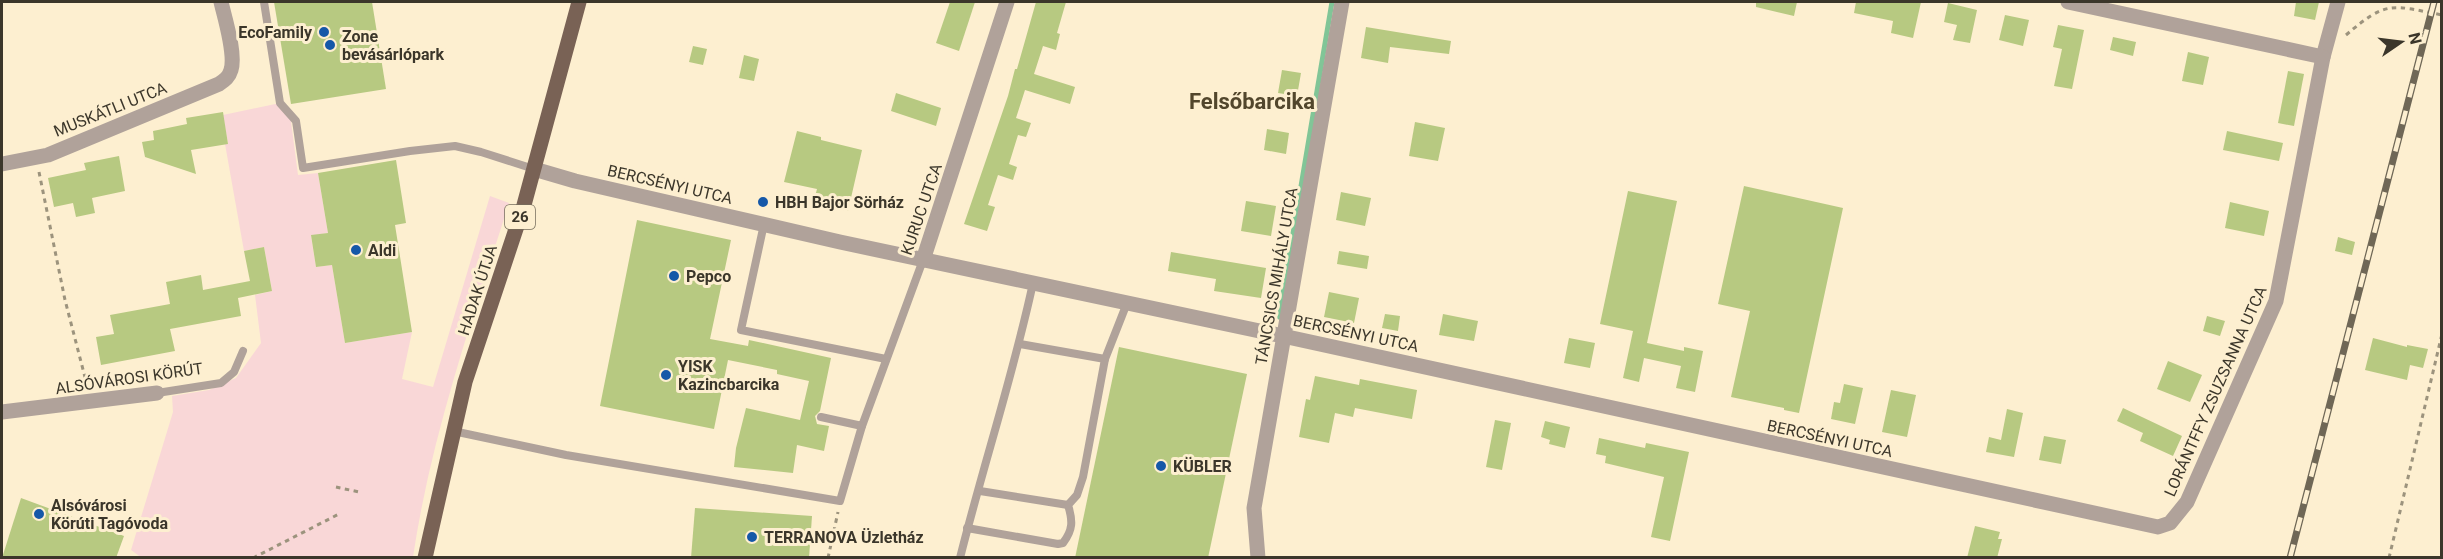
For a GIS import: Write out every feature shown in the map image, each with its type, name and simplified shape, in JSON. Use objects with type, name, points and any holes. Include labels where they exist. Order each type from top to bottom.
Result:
[{"type":"main road","name":"HADAK ÚTJA","points":[[425,558],[465,382],[534,169],[579,2]]},
{"type":"street","name":"MUSKÁTLI UTCA","points":[[2,164],[36,157],[219,84],[228,77],[232,68],[221,2]]},
{"type":"street","name":"KURUC UTCA","points":[[923,260],[1007,2]]},
{"type":"street","name":"TÁNCSICS MIHÁLY UTCA","points":[[1258,558],[1254,508],[1342,2]]},
{"type":"street","points":[[2068,2],[2323,57]]},
{"type":"street","name":"LORÁNTFFY ZSUZSANNA UTCA","points":[[2170,523],[2181,512],[2197,483],[2276,301],[2323,57],[2338,2]]},
{"type":"street","name":"BERCSÉNYI UTCA","points":[[534,169],[575,181],[923,260],[1283,336],[2151,526],[2170,523]]},
{"type":"street","name":"ALSÓVÁROSI KÖRÚT","points":[[2,412],[157,393]]},
{"type":"lane","points":[[264,2],[280,102],[296,121],[303,168],[455,146],[534,169]]},
{"type":"lane","points":[[764,224],[741,330],[886,358]]},
{"type":"lane","name":"KURUC UTCA","points":[[840,501],[862,426],[923,260]]},
{"type":"lane","points":[[960,558],[980,491],[999,412],[1020,344],[1033,283]]},
{"type":"lane","points":[[1068,505],[1077,495],[1083,477],[1105,359],[1127,303]]},
{"type":"lane","points":[[1020,344],[1105,359]]},
{"type":"lane","name":"ALSÓVÁROSI KÖRÚT","points":[[157,393],[221,383],[234,372],[243,351]]},
{"type":"lane","points":[[821,417],[862,426]]},
{"type":"lane","points":[[453,431],[567,455],[840,501]]},
{"type":"lane","points":[[980,491],[1068,505]]},
{"type":"lane","points":[[968,528],[1063,543],[1070,535],[1073,520],[1068,505]]},
{"type":"path","points":[[2323,57],[2374,11],[2387,6],[2398,5],[2442,15]]},
{"type":"path","points":[[36,157],[65,300],[92,402]]},
{"type":"path","points":[[2390,558],[2442,334]]},
{"type":"path","points":[[336,487],[359,492]]},
{"type":"path","points":[[828,558],[840,501]]},
{"type":"path","points":[[253,558],[339,514]]},
{"type":"shaded area","points":[[280,103],[290,114],[298,175],[318,173],[328,233],[311,236],[316,267],[332,265],[345,343],[412,332],[402,379],[433,387],[490,196],[509,203],[454,378],[430,467],[413,557],[142,558],[131,550],[173,412],[172,396],[209,390],[236,378],[261,343],[255,295],[272,291],[264,247],[244,251],[225,144],[228,143],[223,115]]},
{"type":"building","name":"Zone bevásárlópark","points":[[274,2],[372,2],[386,89],[291,104]]},
{"type":"building","points":[[950,2],[975,2],[959,51],[936,43]]},
{"type":"building","points":[[1036,2],[1066,2],[1057,33],[1060,34],[1056,50],[1043,46],[1034,74],[1075,87],[1070,104],[1025,90],[1016,118],[1031,123],[1026,137],[1018,135],[1009,164],[1017,167],[1013,180],[998,175],[988,205],[995,207],[987,231],[964,224],[1015,69],[1017,69]]},
{"type":"building","points":[[1756,2],[1797,2],[1794,16],[1756,7]]},
{"type":"building","points":[[1856,2],[1921,2],[1913,38],[1891,33],[1893,21],[1854,13]]},
{"type":"building","points":[[2296,2],[2319,2],[2315,20],[2294,16]]},
{"type":"building","points":[[1948,3],[1977,10],[1970,43],[1953,40],[1957,25],[1944,22]]},
{"type":"building","points":[[2005,15],[2029,20],[2023,46],[1999,40]]},
{"type":"building","points":[[2058,25],[2084,30],[2072,89],[2054,86],[2062,49],[2053,47]]},
{"type":"building","points":[[1366,27],[1451,41],[1449,54],[1390,47],[1388,63],[1361,58]]},
{"type":"building","points":[[2113,37],[2136,42],[2133,56],[2110,50]]},
{"type":"building","points":[[693,46],[707,49],[703,65],[689,62]]},
{"type":"building","points":[[2188,52],[2209,57],[2203,85],[2182,81]]},
{"type":"building","points":[[744,55],[759,59],[754,81],[739,78]]},
{"type":"building","points":[[1282,70],[1301,73],[1297,96],[1278,93]]},
{"type":"building","points":[[2288,71],[2304,74],[2294,126],[2278,123]]},
{"type":"building","points":[[896,93],[941,108],[936,126],[891,111]]},
{"type":"building","points":[[223,112],[228,144],[191,150],[196,174],[145,157],[142,142],[154,140],[153,131],[187,124],[186,118]]},
{"type":"building","points":[[1415,122],[1445,128],[1438,161],[1409,156]]},
{"type":"building","points":[[1267,129],[1289,133],[1286,154],[1264,150]]},
{"type":"building","points":[[797,131],[821,137],[821,140],[862,150],[848,211],[813,204],[817,189],[784,182]]},
{"type":"building","points":[[2227,131],[2283,143],[2279,161],[2223,150]]},
{"type":"building","points":[[119,156],[125,191],[92,198],[95,213],[76,217],[73,203],[54,207],[48,178],[86,170],[84,163]]},
{"type":"building","name":"Aldi","points":[[396,160],[406,223],[395,225],[412,332],[345,343],[332,265],[316,267],[311,235],[328,233],[318,173]]},
{"type":"building","points":[[1744,186],[1843,208],[1799,413],[1731,397],[1750,311],[1718,304]]},
{"type":"building","points":[[1628,191],[1677,201],[1647,343],[1684,351],[1684,347],[1703,351],[1695,392],[1676,388],[1681,366],[1644,358],[1639,382],[1623,378],[1633,331],[1600,324]]},
{"type":"building","points":[[1341,192],[1371,198],[1365,226],[1336,220]]},
{"type":"building","points":[[1246,201],[1276,206],[1271,236],[1241,231]]},
{"type":"building","points":[[2230,202],[2269,211],[2264,236],[2225,228]]},
{"type":"building","points":[[637,220],[731,240],[710,339],[748,346],[749,340],[831,358],[820,411],[815,416],[817,424],[829,426],[824,451],[797,445],[793,473],[734,467],[736,448],[746,408],[800,420],[809,381],[777,374],[777,370],[728,360],[714,429],[600,406]]},
{"type":"building","points":[[2338,237],[2355,242],[2352,255],[2335,251]]},
{"type":"building","points":[[264,247],[272,291],[238,298],[241,316],[170,329],[175,351],[101,365],[96,337],[114,334],[110,315],[170,304],[166,282],[201,275],[203,290],[250,281],[244,251]]},
{"type":"building","points":[[1339,251],[1369,256],[1367,269],[1337,264]]},
{"type":"building","points":[[1171,252],[1266,268],[1261,298],[1214,291],[1216,279],[1168,271]]},
{"type":"building","points":[[1329,292],[1359,298],[1354,323],[1324,317]]},
{"type":"building","points":[[1385,314],[1400,316],[1398,331],[1382,328]]},
{"type":"building","points":[[1443,314],[1478,321],[1474,341],[1439,335]]},
{"type":"building","points":[[2207,316],[2225,321],[2220,336],[2203,331]]},
{"type":"building","points":[[1569,338],[1595,343],[1590,368],[1564,363]]},
{"type":"building","points":[[2373,338],[2407,347],[2407,345],[2428,349],[2423,368],[2410,365],[2407,380],[2365,370]]},
{"type":"building","name":"KÜBLER","points":[[1119,347],[1247,374],[1208,558],[1075,558]]},
{"type":"building","points":[[2168,361],[2202,375],[2190,402],[2157,389]]},
{"type":"building","points":[[1315,376],[1359,385],[1360,379],[1417,390],[1412,419],[1355,408],[1353,417],[1335,413],[1329,443],[1299,437],[1306,399],[1310,400]]},
{"type":"building","points":[[1844,384],[1863,388],[1855,424],[1831,419],[1834,402],[1840,403]]},
{"type":"building","points":[[1891,390],[1916,395],[1907,437],[1882,432]]},
{"type":"building","points":[[2123,408],[2182,436],[2173,456],[2140,441],[2143,433],[2117,421]]},
{"type":"building","points":[[2007,409],[2023,413],[2014,457],[1986,452],[1989,437],[2001,440]]},
{"type":"building","points":[[1495,420],[1511,423],[1502,470],[1486,467]]},
{"type":"building","points":[[1545,421],[1570,427],[1565,448],[1549,444],[1550,440],[1541,437]]},
{"type":"building","points":[[2044,436],[2066,440],[2061,464],[2039,460]]},
{"type":"building","points":[[1599,438],[1645,448],[1646,443],[1689,452],[1670,541],[1651,537],[1664,477],[1605,463],[1606,456],[1596,454]]},
{"type":"building","name":"Alsóvárosi Körúti Tagóvoda","points":[[21,498],[124,536],[116,558],[2,558]]},
{"type":"building","name":"TERRANOVA Üzletház","points":[[695,508],[812,516],[809,558],[691,558]]},
{"type":"building","points":[[1975,526],[2000,532],[1998,539],[2002,539],[1997,558],[1967,558]]},
{"type":"waterway","points":[[1279,317],[1332,2]]},
{"type":"railway","points":[[2290,558],[2434,2]]},
{"type":"place","name":"EcoFamily","points":[[324,32]]},
{"type":"place","name":"Zone bevásárlópark","points":[[330,45]]},
{"type":"place","name":"HBH Bajor Sörház","points":[[763,202]]},
{"type":"place","name":"Aldi","points":[[356,250]]},
{"type":"place","name":"Pepco","points":[[674,276]]},
{"type":"place","name":"YISK Kazincbarcika","points":[[666,375]]},
{"type":"place","name":"KÜBLER","points":[[1161,466]]},
{"type":"place","name":"Alsóvárosi Körúti Tagóvoda","points":[[39,514]]},
{"type":"place","name":"TERRANOVA Üzletház","points":[[752,537]]},
{"type":"district","name":"Felsőbarcika","points":[[1252,101]]}]
